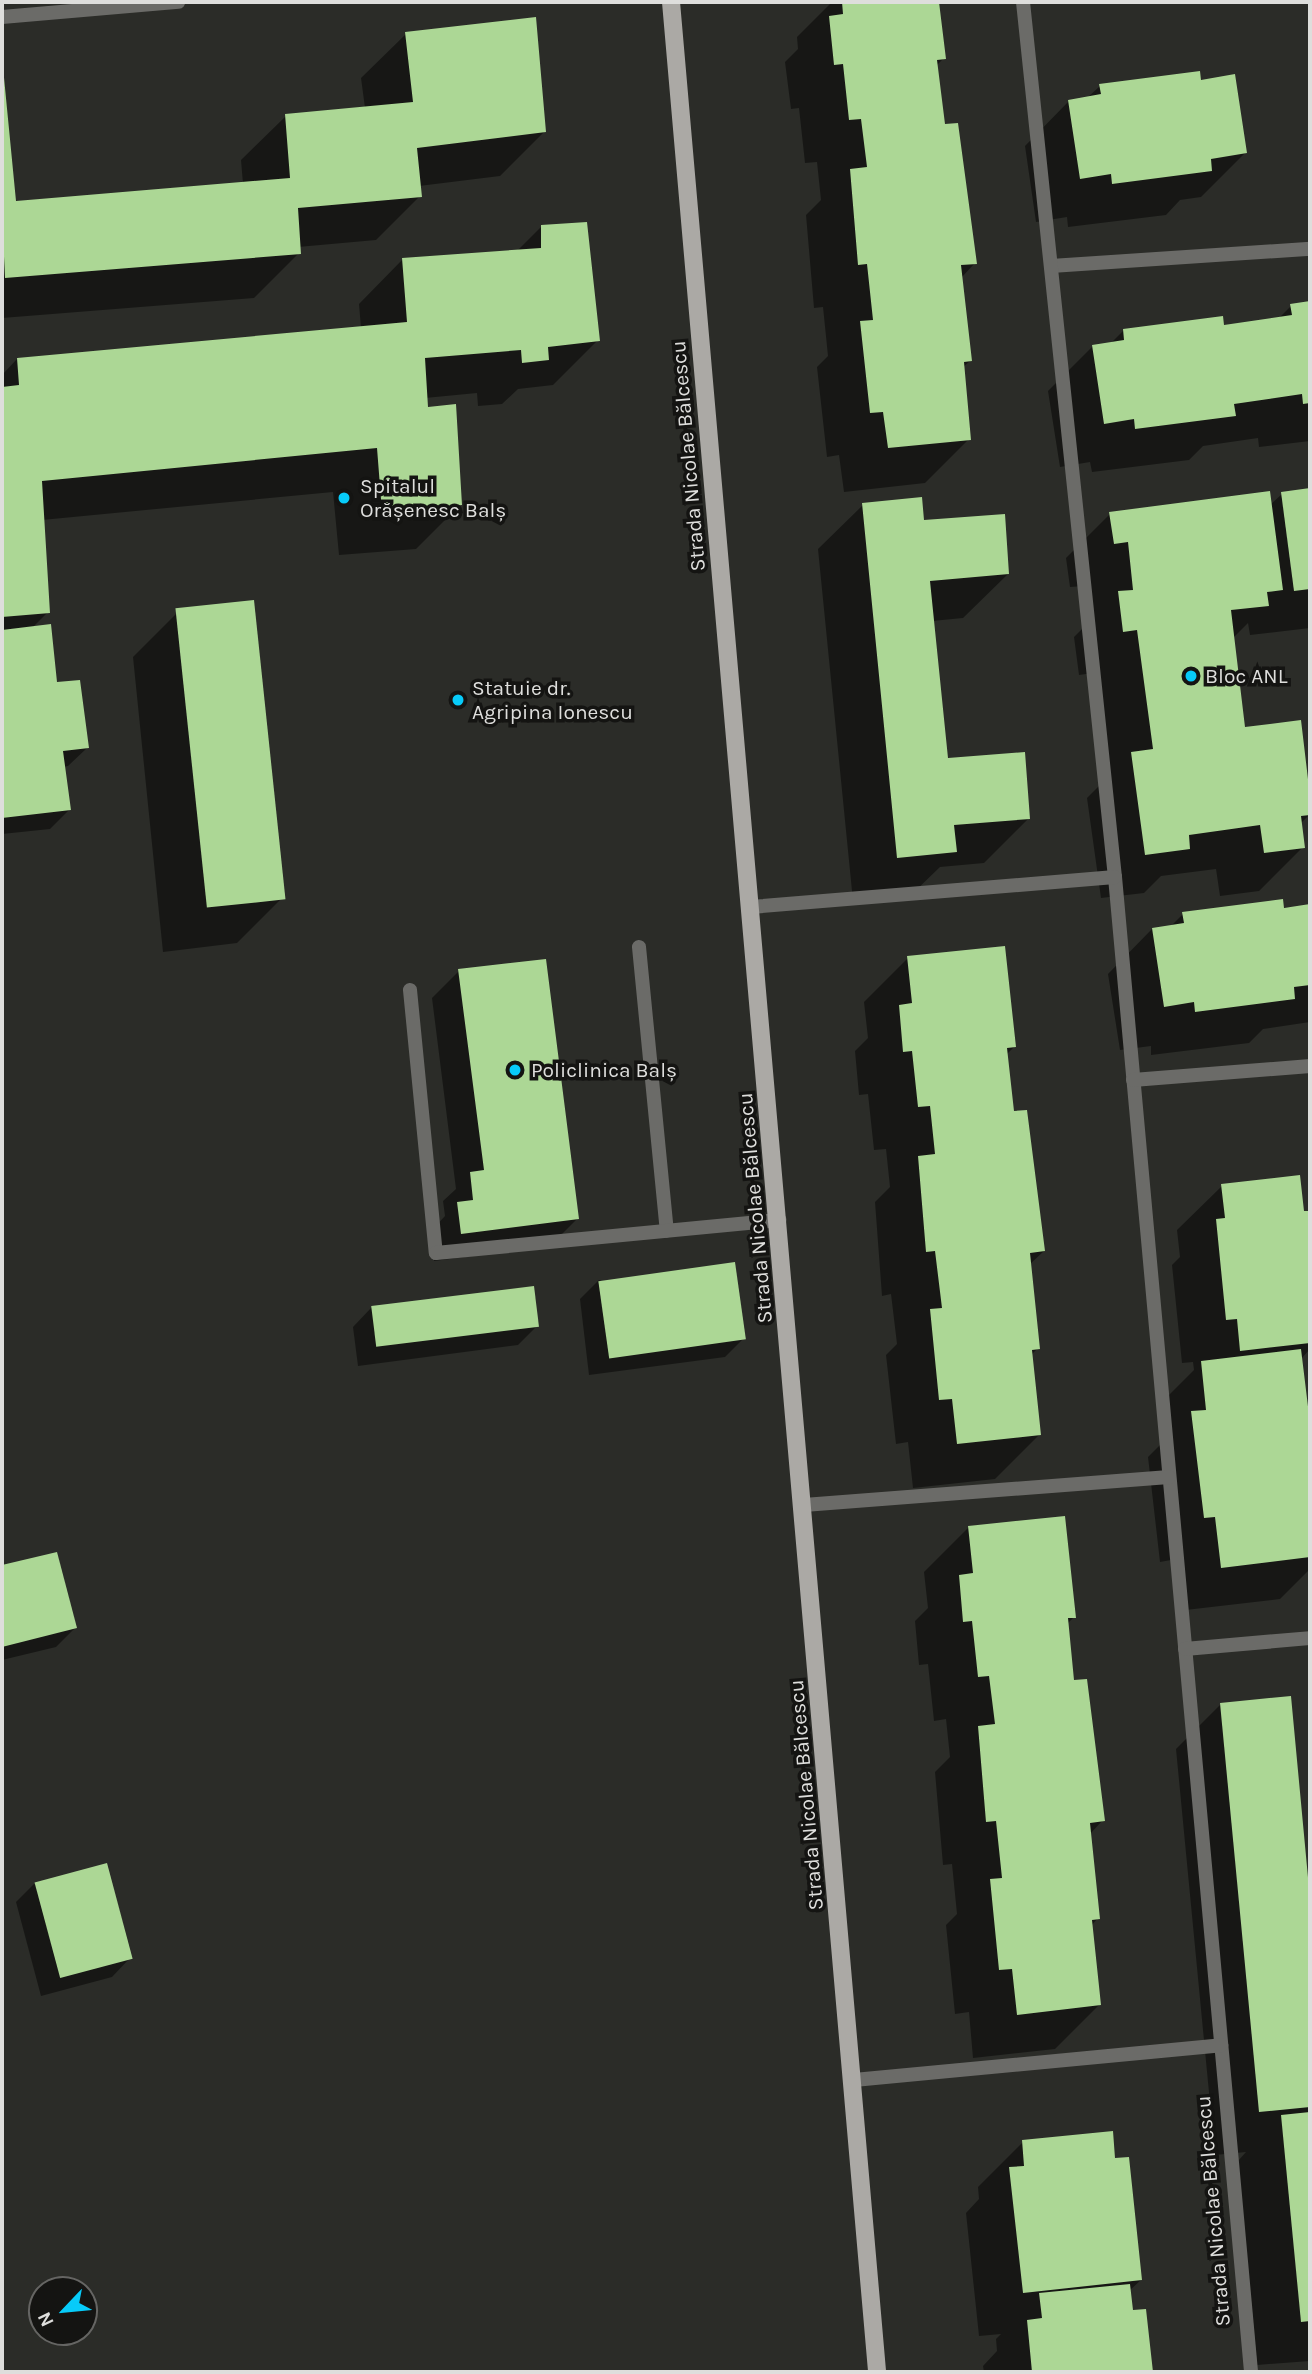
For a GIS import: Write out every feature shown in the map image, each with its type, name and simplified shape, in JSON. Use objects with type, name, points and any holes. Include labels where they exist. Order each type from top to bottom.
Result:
[{"type":"main road","name":"Strada Nicolae Bălcescu","points":[[671,2],[854,2080],[877,2372]]},
{"type":"street","points":[[2,16],[178,2]]},
{"type":"street","name":"Strada Nicolae Bălcescu","points":[[1023,2],[1115,877],[1251,2372]]},
{"type":"street","points":[[1051,266],[1310,249]]},
{"type":"street","points":[[751,907],[1115,877]]},
{"type":"street","points":[[639,947],[667,1231]]},
{"type":"street","points":[[410,990],[436,1252],[779,1220]]},
{"type":"street","points":[[1133,1080],[1310,1066]]},
{"type":"street","points":[[804,1505],[1170,1477]]},
{"type":"street","points":[[1185,1649],[1310,1638]]},
{"type":"street","points":[[854,2080],[1221,2045]]},
{"type":"building","points":[[842,2],[939,2],[946,59],[937,60],[945,124],[958,123],[977,264],[961,265],[972,361],[964,362],[971,440],[888,448],[883,412],[870,413],[860,321],[873,320],[867,264],[858,265],[850,169],[867,167],[861,119],[849,120],[843,64],[834,65],[829,16],[843,14]]},
{"type":"building","points":[[536,17],[546,132],[417,148],[422,197],[298,208],[301,254],[5,278],[2,214],[2,57],[16,201],[290,178],[285,114],[413,102],[405,32]]},
{"type":"building","points":[[1200,71],[1201,80],[1235,74],[1247,153],[1211,159],[1212,171],[1112,184],[1111,174],[1080,179],[1068,100],[1101,94],[1099,84]]},
{"type":"building","points":[[587,222],[600,341],[548,347],[549,360],[522,363],[521,350],[425,358],[428,407],[456,404],[462,505],[382,512],[377,448],[42,481],[50,613],[2,617],[2,387],[19,385],[17,358],[407,322],[402,258],[541,248],[541,225]]},
{"type":"building","points":[[1310,301],[1310,403],[1303,404],[1302,394],[1234,404],[1236,416],[1135,429],[1134,419],[1104,424],[1092,345],[1124,340],[1123,329],[1223,316],[1224,325],[1292,315],[1290,304]]},
{"type":"building","points":[[1310,488],[1310,589],[1294,591],[1281,492]]},
{"type":"building","name":"Bloc ANL","points":[[1270,491],[1283,590],[1267,592],[1269,606],[1231,610],[1245,727],[1301,720],[1310,796],[1310,815],[1301,816],[1305,848],[1264,853],[1260,825],[1189,835],[1190,849],[1145,855],[1131,752],[1153,749],[1137,630],[1123,632],[1118,591],[1133,590],[1128,542],[1114,544],[1109,512]]},
{"type":"building","points":[[922,497],[924,520],[1005,514],[1009,574],[930,581],[948,758],[1025,752],[1030,819],[954,825],[957,852],[897,858],[862,503]]},
{"type":"building","points":[[254,600],[285,899],[207,908],[175,608]]},
{"type":"building","points":[[51,624],[57,682],[80,680],[89,748],[63,751],[71,810],[2,818],[2,630]]},
{"type":"building","points":[[1283,899],[1284,908],[1310,904],[1310,985],[1294,987],[1295,999],[1195,1012],[1194,1002],[1164,1007],[1152,928],[1184,923],[1182,912]]},
{"type":"building","points":[[1005,946],[1016,1047],[1007,1048],[1014,1111],[1027,1110],[1045,1251],[1030,1253],[1040,1349],[1032,1350],[1041,1435],[957,1444],[952,1399],[939,1400],[930,1309],[942,1308],[935,1251],[926,1252],[918,1156],[935,1154],[930,1106],[918,1107],[912,1051],[903,1052],[899,1005],[912,1003],[907,956]]},
{"type":"building","name":"Policlinica Balș","points":[[546,959],[579,1219],[461,1234],[457,1202],[473,1200],[470,1172],[484,1170],[458,969]]},
{"type":"building","points":[[1300,1175],[1304,1211],[1310,1211],[1310,1343],[1240,1351],[1237,1319],[1226,1320],[1216,1219],[1225,1218],[1221,1184]]},
{"type":"building","points":[[735,1262],[746,1339],[609,1358],[598,1281]]},
{"type":"building","points":[[534,1286],[539,1327],[376,1347],[371,1306]]},
{"type":"building","points":[[1301,1349],[1310,1423],[1310,1557],[1221,1568],[1215,1517],[1204,1518],[1191,1411],[1206,1410],[1201,1361]]},
{"type":"building","points":[[1065,1516],[1076,1618],[1068,1618],[1074,1680],[1087,1679],[1105,1821],[1090,1823],[1100,1919],[1092,1920],[1101,2005],[1017,2015],[1012,1969],[999,1970],[990,1879],[1002,1878],[996,1821],[986,1822],[978,1726],[995,1724],[989,1676],[978,1677],[972,1621],[963,1622],[959,1575],[973,1573],[968,1526]]},
{"type":"building","points":[[57,1552],[77,1628],[2,1647],[2,1565]]},
{"type":"building","points":[[1291,1696],[1310,1899],[1310,2107],[1259,2112],[1220,1703]]},
{"type":"building","points":[[107,1863],[133,1959],[60,1978],[35,1882]]},
{"type":"building","points":[[1310,2112],[1310,2321],[1301,2322],[1281,2115]]},
{"type":"building","points":[[1113,2131],[1115,2158],[1129,2157],[1142,2280],[1023,2293],[1009,2167],[1024,2166],[1022,2140]]},
{"type":"building","points":[[1130,2284],[1133,2310],[1146,2309],[1153,2372],[1032,2372],[1027,2320],[1042,2318],[1039,2293]]},
{"type":"place","name":"Spitalul Orășenesc Balș","points":[[344,498]]},
{"type":"place","name":"Bloc ANL","points":[[1191,676]]},
{"type":"place","name":"Statuie dr. Agripina Ionescu","points":[[458,700]]},
{"type":"place","name":"Policlinica Balș","points":[[515,1070]]}]
